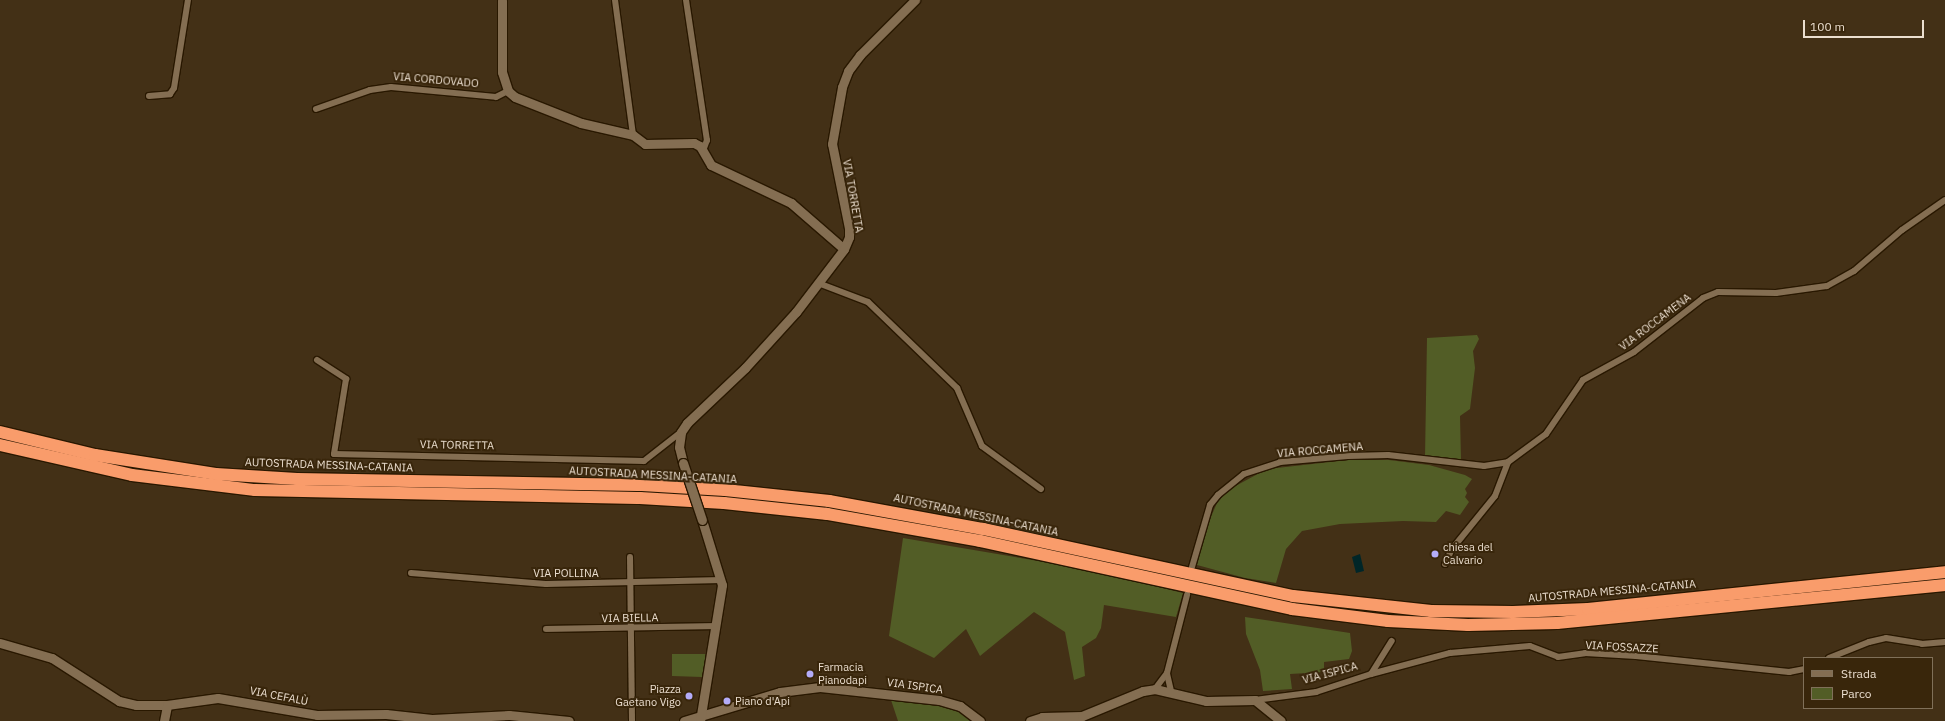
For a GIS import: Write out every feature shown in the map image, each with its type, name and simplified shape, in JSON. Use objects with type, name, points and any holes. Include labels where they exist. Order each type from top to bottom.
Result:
[{"type":"highway","name":"AUTOSTRADA MESSINA-CATANIA","points":[[0,432],[95,455],[223,474],[297,479],[642,485],[725,490],[828,501],[983,529],[1293,596],[1431,611],[1514,612],[1580,609],[1945,572]]},
{"type":"highway","points":[[0,445],[92,468],[177,482],[242,489],[640,498],[724,503],[819,513],[973,540],[1292,609],[1388,621],[1468,625],[1557,623],[1945,585]]},
{"type":"street","points":[[149,96],[170,94],[174,88],[188,0]]},
{"type":"street","points":[[502,0],[502,72],[508,91],[515,97],[581,123],[633,135],[645,144],[694,143],[702,150],[711,166],[791,202],[844,250]]},
{"type":"street","points":[[616,0],[633,135]]},
{"type":"street","points":[[686,0],[707,140],[702,150]]},
{"type":"street","name":"VIA TORRETTA","points":[[317,360],[346,379],[334,454],[644,461],[680,432],[745,368],[818,284],[844,250],[849,237],[848,228],[832,144],[842,87],[848,71],[860,55],[915,0]]},
{"type":"street","name":"VIA CORDOVADO","points":[[316,109],[370,90],[391,87],[496,97],[508,91]]},
{"type":"street","name":"VIA ROCCAMENA","points":[[1192,567],[1204,519],[1218,495],[1244,474],[1280,462],[1352,456],[1388,456],[1484,466],[1508,462],[1546,434],[1584,380],[1634,352],[1703,298],[1718,292],[1776,293],[1827,286],[1854,271],[1902,230],[1945,200]]},
{"type":"street","points":[[818,284],[868,302],[957,388],[982,446],[1041,489]]},
{"type":"street","points":[[680,432],[679,447],[683,463],[722,580],[700,719]]},
{"type":"street","points":[[1446,564],[1452,549],[1495,496],[1508,462]]},
{"type":"street","points":[[630,557],[632,721]]},
{"type":"street","name":"VIA POLLINA","points":[[410,573],[546,584],[722,580]]},
{"type":"street","points":[[1155,689],[1167,674],[1187,595]]},
{"type":"street","name":"VIA BIELLA","points":[[546,629],[715,626]]},
{"type":"street","points":[[1832,657],[1869,642],[1886,638],[1922,644],[1945,642]]},
{"type":"street","name":"VIA ISPICA","points":[[1030,721],[1042,718],[1082,716],[1143,691],[1155,689],[1206,701],[1255,700],[1316,692],[1371,674],[1392,641]]},
{"type":"street","name":"VIA CEFALÙ","points":[[0,644],[58,661],[118,701],[136,705],[167,705],[218,698],[325,716],[386,714],[439,719],[509,715],[544,720],[569,721]]},
{"type":"street","name":"VIA FOSSAZZE","points":[[1371,674],[1450,653],[1530,646],[1558,657],[1585,653],[1789,672],[1803,669]]},
{"type":"street","points":[[1167,674],[1171,692]]},
{"type":"street","name":"VIA ISPICA","points":[[684,721],[700,719],[780,692],[820,687],[939,700],[960,706],[980,721]]},
{"type":"street","points":[[1255,700],[1281,721]]},
{"type":"street","points":[[164,721],[167,705]]},
{"type":"green space","points":[[1477,335],[1479,339],[1473,351],[1475,368],[1470,409],[1460,416],[1461,460],[1425,457],[1427,338]]},
{"type":"green space","points":[[1348,460],[1389,460],[1429,465],[1465,475],[1472,479],[1465,489],[1467,493],[1465,497],[1469,502],[1460,515],[1446,511],[1436,522],[1403,521],[1340,524],[1302,531],[1286,549],[1276,583],[1245,578],[1197,565],[1203,535],[1217,503],[1228,490],[1267,469]]},
{"type":"green space","points":[[903,538],[1085,569],[1183,593],[1176,617],[1104,605],[1101,628],[1096,638],[1082,647],[1085,676],[1074,680],[1065,632],[1034,612],[980,656],[966,629],[934,658],[889,636]]},
{"type":"green space","points":[[1245,617],[1350,633],[1352,651],[1349,659],[1324,662],[1324,672],[1290,674],[1292,689],[1263,691],[1260,670],[1246,634]]},
{"type":"green space","points":[[672,654],[706,654],[702,677],[672,676]]},
{"type":"green space","points":[[890,697],[931,701],[962,711],[975,721],[898,721]]},
{"type":"water","points":[[1360,554],[1364,571],[1356,573],[1352,557]]},
{"type":"place","name":"chiesa del Calvario","points":[[1435,554]]},
{"type":"place","name":"Farmacia Pianodapi","points":[[810,674]]},
{"type":"place","name":"Piazza Gaetano Vigo","points":[[689,696]]},
{"type":"place","name":"Piano d'Api","points":[[727,701]]}]
